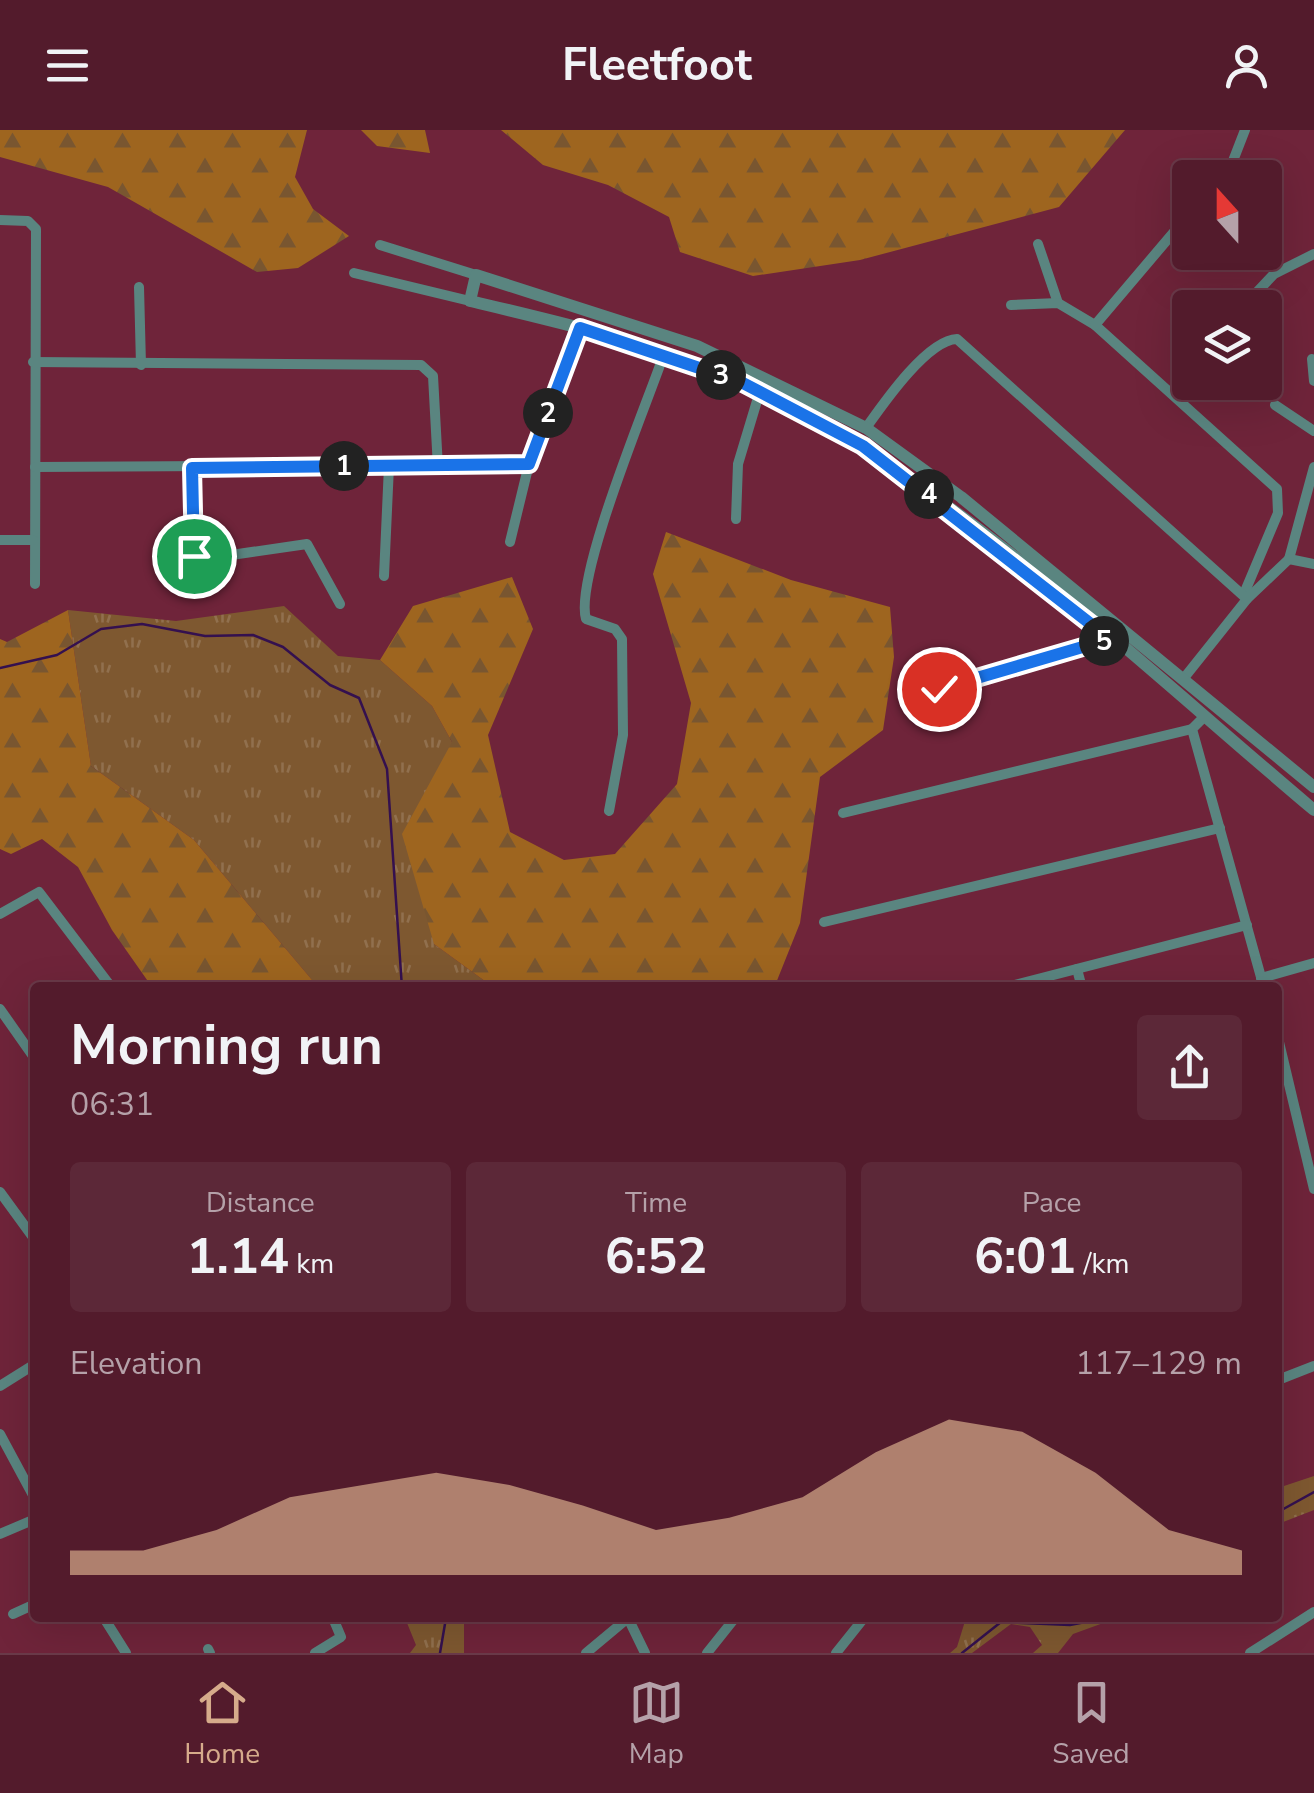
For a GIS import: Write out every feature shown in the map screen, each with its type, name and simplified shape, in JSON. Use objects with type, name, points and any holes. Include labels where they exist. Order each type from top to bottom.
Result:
[{"type":"street","points":[[1234,160],[1245,130]]},
{"type":"street","points":[[0,220],[28,221],[36,229],[35,584]]},
{"type":"street","points":[[1095,326],[1172,234]]},
{"type":"street","points":[[1038,244],[1058,302]]},
{"type":"street","points":[[380,245],[697,346],[866,428],[961,497],[1314,787]]},
{"type":"street","points":[[1259,290],[1274,274],[1314,254]]},
{"type":"street","points":[[354,273],[580,328],[664,354],[760,391],[892,467],[1134,658],[1314,810]]},
{"type":"street","points":[[470,300],[476,275]]},
{"type":"street","points":[[139,287],[140,365]]},
{"type":"street","points":[[1010,305],[1058,302],[1095,326],[1272,482],[1280,495],[1278,513],[1246,589],[1247,600]]},
{"type":"street","points":[[510,542],[529,464],[580,328]]},
{"type":"street","points":[[866,428],[888,396],[940,343],[957,340],[1247,600]]},
{"type":"street","points":[[609,810],[624,735],[622,638],[615,629],[586,619],[584,606],[591,564],[664,354]]},
{"type":"street","points":[[1312,359],[1314,382]]},
{"type":"street","points":[[33,362],[421,364],[433,376],[438,468]]},
{"type":"street","points":[[736,519],[738,464],[760,391]]},
{"type":"street","points":[[1275,405],[1314,431]]},
{"type":"street","points":[[34,467],[438,468],[529,464]]},
{"type":"street","points":[[384,576],[389,466]]},
{"type":"street","points":[[192,468],[194,556],[204,559],[306,544],[340,604]]},
{"type":"street","points":[[1184,678],[1247,600],[1289,559],[1314,468]]},
{"type":"street","points":[[0,540],[33,540]]},
{"type":"street","points":[[1289,559],[1314,564]]},
{"type":"street","points":[[939,689],[1110,639]]},
{"type":"street","points":[[1134,658],[1145,646]]},
{"type":"street","points":[[842,813],[1192,729],[1204,717]]},
{"type":"street","points":[[1192,729],[1262,982],[1314,963]]},
{"type":"street","points":[[824,922],[1220,828]]},
{"type":"street","points":[[0,914],[39,892],[108,982]]},
{"type":"street","points":[[1026,982],[1247,925]]},
{"type":"street","points":[[1077,969],[1080,982]]},
{"type":"street","points":[[0,1009],[30,1051]]},
{"type":"street","points":[[1282,1055],[1314,1189]]},
{"type":"street","points":[[0,1192],[30,1233]]},
{"type":"street","points":[[1282,1378],[1314,1366]]},
{"type":"street","points":[[0,1386],[30,1367]]},
{"type":"street","points":[[0,1434],[30,1490]]},
{"type":"street","points":[[0,1534],[30,1521]]},
{"type":"street","points":[[13,1614],[30,1606]]},
{"type":"street","points":[[1250,1653],[1314,1612]]},
{"type":"street","points":[[107,1622],[126,1653]]},
{"type":"street","points":[[316,1653],[341,1637],[335,1622]]},
{"type":"street","points":[[586,1653],[623,1622]]},
{"type":"street","points":[[630,1622],[645,1653]]},
{"type":"street","points":[[707,1653],[733,1622]]},
{"type":"street","points":[[836,1653],[861,1622]]},
{"type":"green space","points":[[0,130],[307,130],[295,177],[313,209],[349,236],[298,268],[257,272],[108,187],[0,157]]},
{"type":"green space","points":[[361,130],[425,130],[430,153],[377,146]]},
{"type":"green space","points":[[501,130],[1125,130],[1059,207],[860,260],[753,276],[680,252],[669,217],[608,185],[543,165]]},
{"type":"green space","points":[[666,532],[791,580],[890,607],[894,657],[883,730],[820,777],[800,923],[776,982],[486,982],[434,944],[402,834],[452,742],[432,706],[380,660],[413,606],[512,577],[533,629],[488,735],[510,832],[564,860],[615,854],[677,784],[691,703],[653,574]]},
{"type":"green space","points":[[284,606],[338,656],[380,660],[432,706],[452,742],[434,944],[486,982],[314,982],[194,840],[91,766],[68,610],[176,621]]},
{"type":"green space","points":[[68,610],[91,766],[194,840],[314,982],[148,982],[112,930],[78,867],[42,839],[11,854],[0,849],[0,639],[7,642]]},
{"type":"green space","points":[[1314,1476],[1314,1510],[1282,1522],[1282,1487]]},
{"type":"green space","points":[[407,1622],[464,1622],[464,1653],[410,1653],[416,1645]]},
{"type":"green space","points":[[965,1622],[1106,1622],[1073,1634],[1058,1653],[1033,1653],[1042,1645],[1030,1627],[1011,1624],[972,1653],[950,1653],[957,1647]]},
{"type":"waterway","points":[[0,668],[57,655],[101,629],[142,624],[205,636],[253,635],[283,647],[330,685],[359,698],[387,769],[402,982]]},
{"type":"waterway","points":[[1282,1510],[1314,1492]]},
{"type":"waterway","points":[[440,1653],[445,1622]]},
{"type":"waterway","points":[[962,1653],[1001,1622]]},
{"type":"waterway","points":[[1001,1622],[1085,1622]]},
{"type":"route","points":[[194,556],[192,468],[529,464],[580,328],[741,382],[863,446],[1110,639],[939,689]]}]
